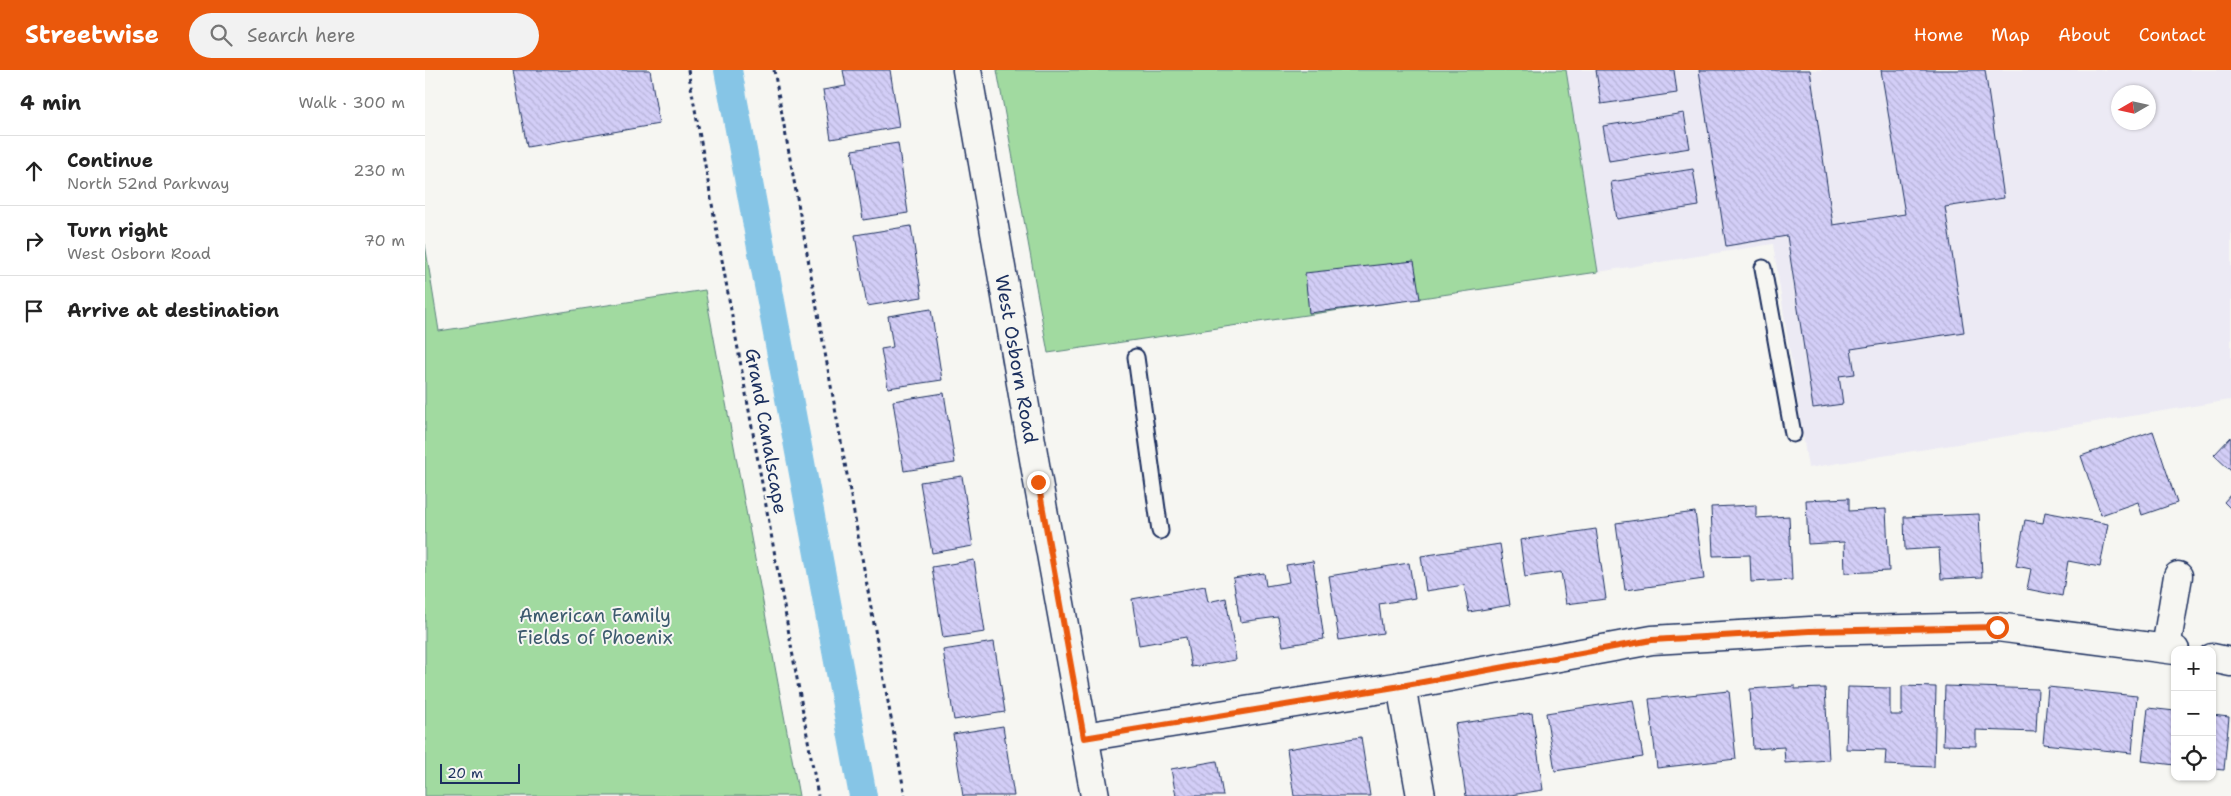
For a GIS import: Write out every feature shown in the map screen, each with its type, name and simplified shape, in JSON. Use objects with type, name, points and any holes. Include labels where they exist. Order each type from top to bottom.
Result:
[{"type":"street","name":"West Osborn Road","points":[[967,70],[1038,482],[1095,796]]},
{"type":"street","points":[[1084,738],[1401,686],[1652,640],[1810,631],[1997,627],[2170,649],[2178,576]]},
{"type":"street","points":[[2216,659],[2231,662]]},
{"type":"street","points":[[1401,686],[1421,796]]},
{"type":"lane","points":[[1763,268],[1793,434]]},
{"type":"lane","points":[[1136,357],[1160,532]]},
{"type":"path","name":"Grand Canalscape","points":[[688,70],[818,796]]},
{"type":"path","points":[[774,70],[905,796]]},
{"type":"shaded area","points":[[1566,70],[2231,70],[2231,400],[1808,468],[1773,244],[1598,272]]},
{"type":"green space","points":[[997,70],[1566,70],[1598,272],[1048,353]]},
{"type":"green space","name":"American Family Fields of Phoenix","points":[[425,244],[439,331],[705,290],[799,796],[425,796]]},
{"type":"building","points":[[513,70],[650,70],[659,124],[527,147]]},
{"type":"building","points":[[843,70],[890,70],[899,127],[831,139],[823,90],[846,86]]},
{"type":"building","points":[[1596,70],[1674,70],[1677,93],[1601,104]]},
{"type":"building","points":[[1699,70],[1810,70],[1833,225],[1905,214],[1881,70],[1985,70],[2004,198],[1945,207],[1964,332],[1851,349],[1855,374],[1839,376],[1843,404],[1813,408],[1787,236],[1726,246]]},
{"type":"building","points":[[1684,113],[1690,148],[1609,161],[1603,126]]},
{"type":"building","points":[[898,143],[908,213],[863,220],[852,150]]},
{"type":"building","points":[[1693,169],[1699,206],[1617,219],[1611,182]]},
{"type":"building","points":[[911,226],[922,297],[867,306],[855,235]]},
{"type":"building","points":[[1414,261],[1420,299],[1309,313],[1305,273]]},
{"type":"building","points":[[931,309],[942,380],[888,388],[881,349],[893,347],[888,316]]},
{"type":"building","points":[[944,393],[955,463],[904,471],[893,401]]},
{"type":"building","points":[[2153,431],[2177,503],[2142,515],[2138,502],[2101,515],[2081,456]]},
{"type":"building","points":[[2231,437],[2231,471],[2214,455]]},
{"type":"building","points":[[962,476],[973,546],[932,553],[920,482]]},
{"type":"building","points":[[2231,494],[2231,509],[2224,502]]},
{"type":"building","points":[[1849,498],[1849,511],[1886,509],[1889,571],[1845,573],[1844,542],[1808,544],[1806,500]]},
{"type":"building","points":[[1756,505],[1756,518],[1789,516],[1792,580],[1751,582],[1750,555],[1713,556],[1711,507]]},
{"type":"building","points":[[1695,512],[1704,579],[1625,590],[1616,523]]},
{"type":"building","points":[[2045,512],[2108,524],[2100,567],[2068,561],[2062,596],[2027,589],[2031,569],[2016,566],[2025,520],[2043,523]]},
{"type":"building","points":[[1979,514],[1982,577],[1941,579],[1939,548],[1905,550],[1904,517]]},
{"type":"building","points":[[1596,529],[1606,599],[1566,604],[1561,572],[1525,577],[1520,540]]},
{"type":"building","points":[[1500,544],[1510,605],[1469,612],[1464,585],[1426,591],[1421,556]]},
{"type":"building","points":[[974,560],[985,632],[943,638],[932,567]]},
{"type":"building","points":[[1313,561],[1324,639],[1283,646],[1278,617],[1240,622],[1233,578],[1264,573],[1266,586],[1289,582],[1286,565]]},
{"type":"building","points":[[1409,563],[1415,598],[1379,604],[1383,633],[1339,640],[1329,576]]},
{"type":"building","points":[[1205,586],[1208,602],[1226,598],[1236,660],[1191,667],[1186,637],[1139,645],[1132,599]]},
{"type":"building","points":[[994,642],[1005,712],[954,720],[943,650]]},
{"type":"building","points":[[1795,686],[1795,689],[1825,688],[1829,760],[1785,763],[1784,747],[1753,749],[1750,689]]},
{"type":"building","points":[[1902,686],[1936,687],[1934,767],[1885,765],[1886,750],[1846,749],[1848,687],[1890,688],[1890,715],[1902,715]]},
{"type":"building","points":[[1945,686],[2038,689],[2036,732],[1976,730],[1976,746],[1943,745]]},
{"type":"building","points":[[2048,687],[2137,696],[2132,753],[2043,744]]},
{"type":"building","points":[[1729,691],[1736,759],[1657,768],[1649,699]]},
{"type":"building","points":[[1633,700],[1643,757],[1555,771],[1546,713]]},
{"type":"building","points":[[2148,708],[2171,711],[2171,765],[2142,761]]},
{"type":"building","points":[[1532,713],[1543,790],[1504,796],[1466,796],[1455,724]]},
{"type":"building","points":[[2216,715],[2229,717],[2224,770],[2216,769]]},
{"type":"building","points":[[1003,726],[1014,796],[963,796],[953,734]]},
{"type":"building","points":[[1361,737],[1370,796],[1294,796],[1287,749]]},
{"type":"building","points":[[1217,761],[1223,796],[1176,796],[1171,769]]},
{"type":"waterway","points":[[728,70],[863,796]]},
{"type":"route","points":[[1038,482],[1084,738],[1401,686],[1652,640],[1810,631],[1997,627]]}]
